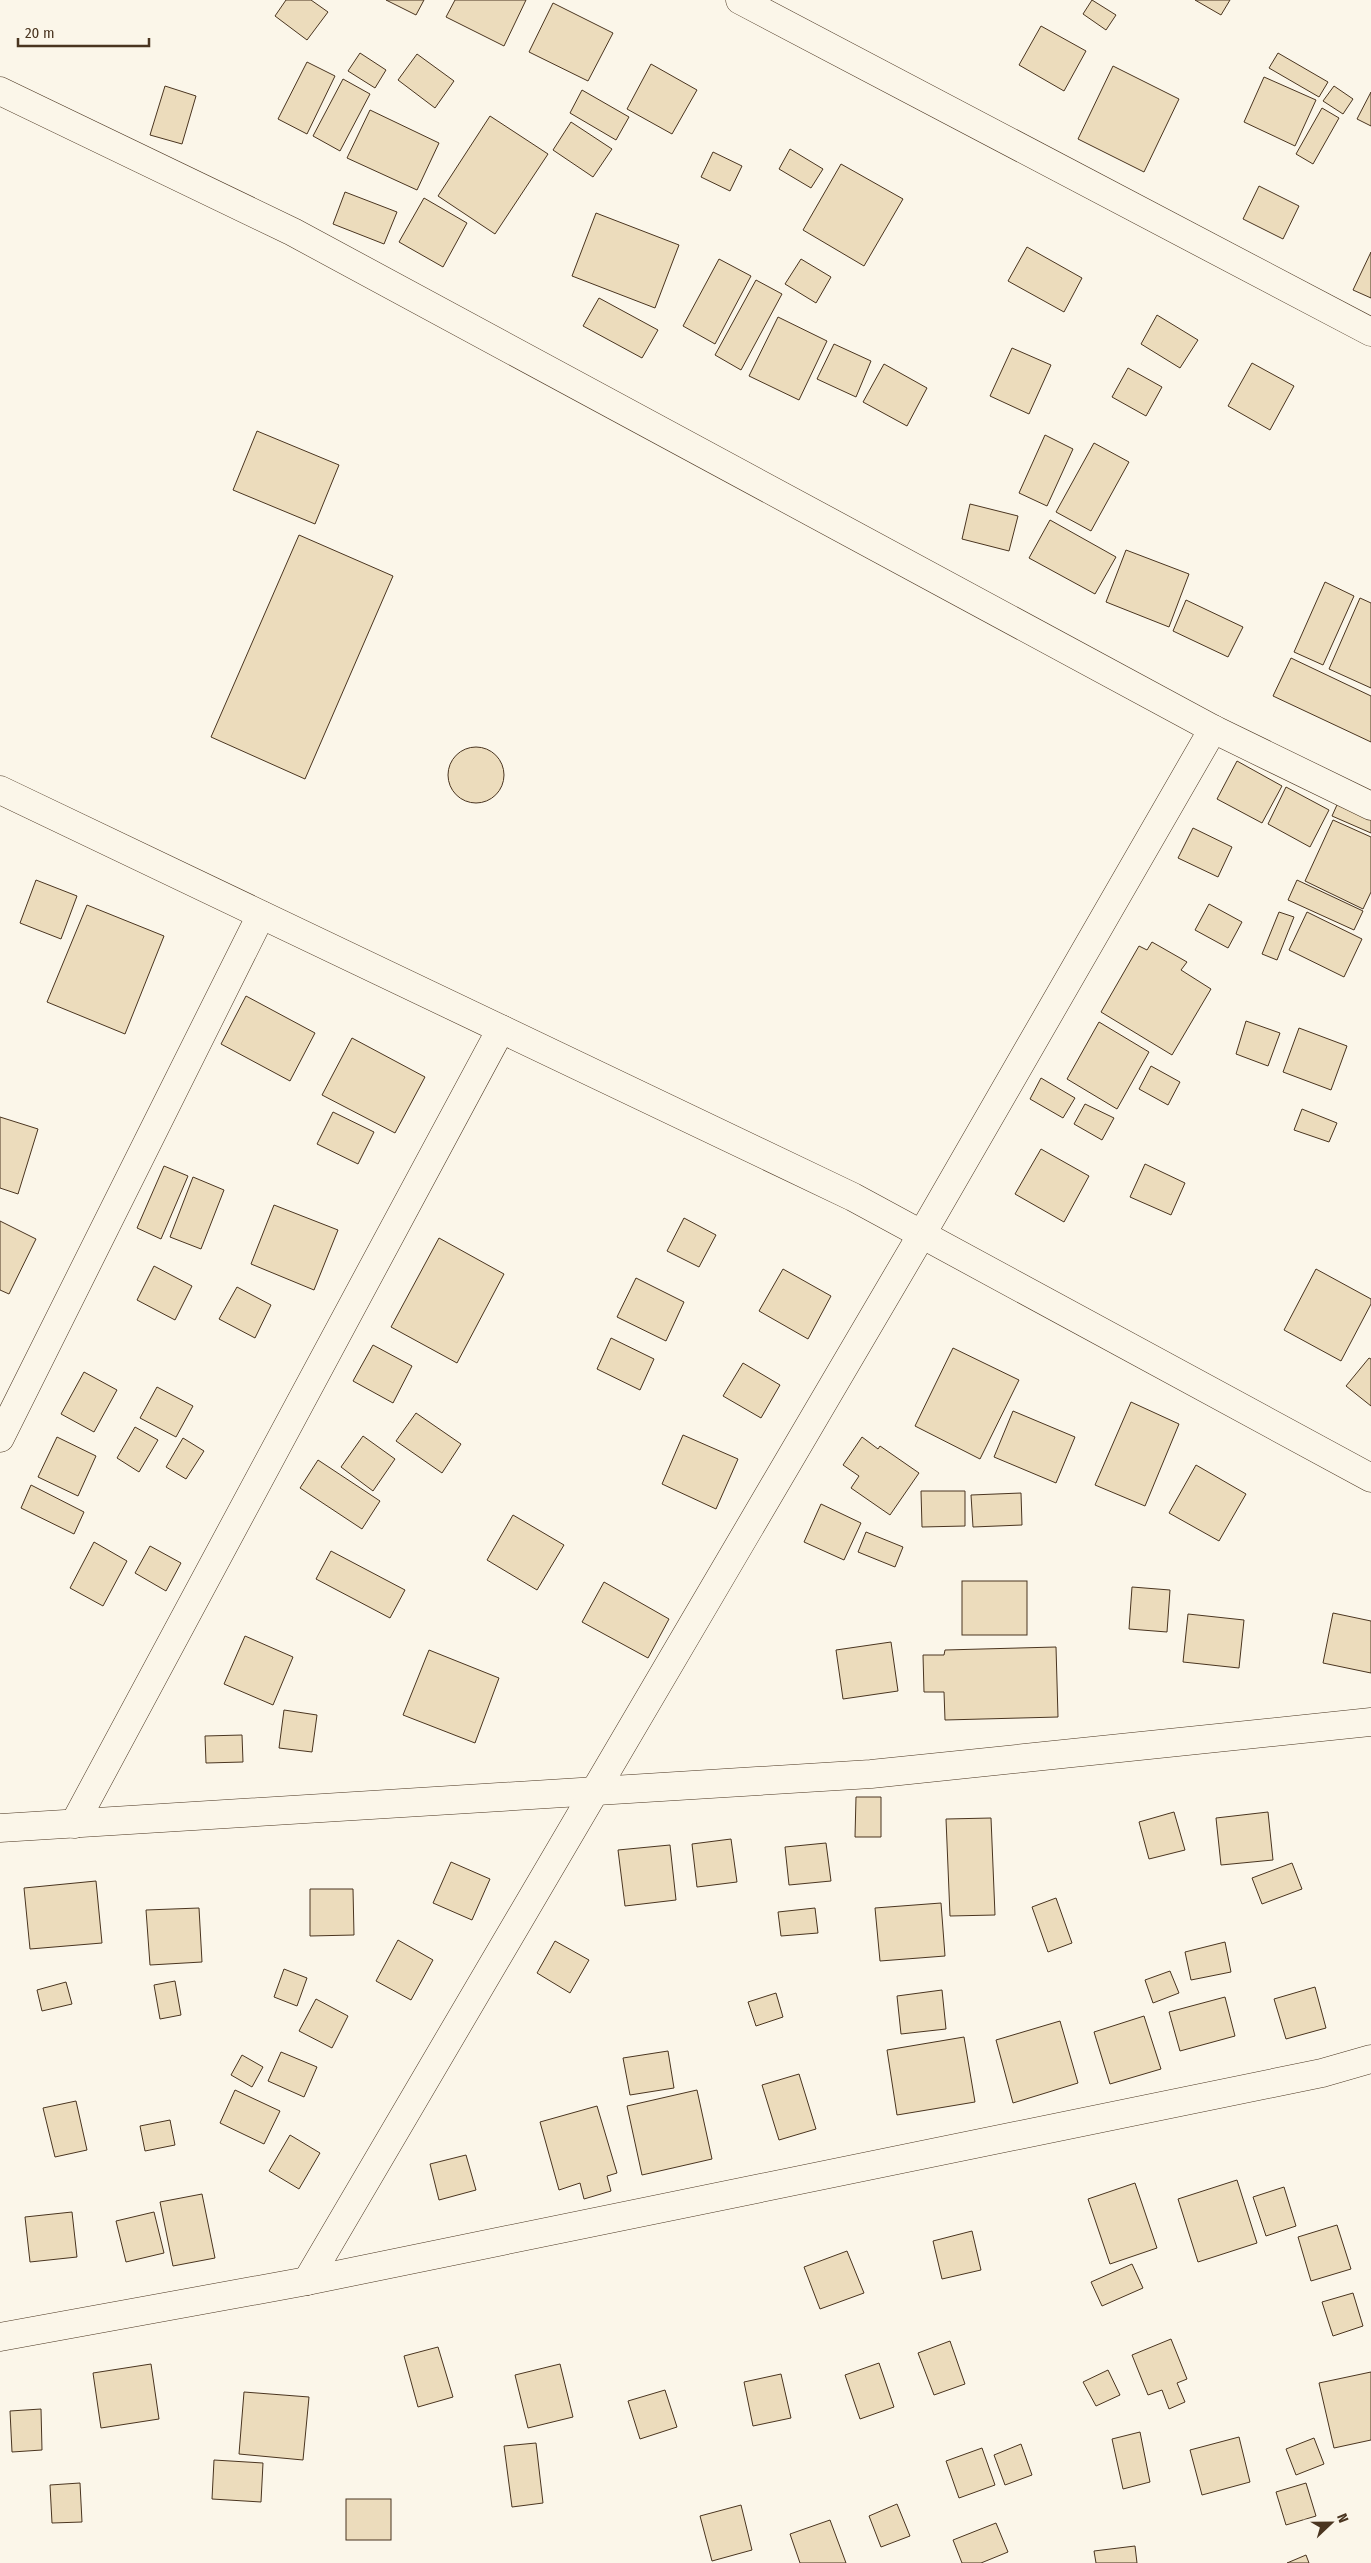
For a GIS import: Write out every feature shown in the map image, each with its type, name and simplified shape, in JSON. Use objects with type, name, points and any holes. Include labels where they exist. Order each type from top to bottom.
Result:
[{"type":"street","points":[[740,0],[1371,332]]},
{"type":"street","points":[[0,92],[293,232],[1213,729],[1371,806]]},
{"type":"street","points":[[307,2281],[922,1234],[1213,729]]},
{"type":"street","points":[[0,790],[853,1196],[1371,1478]]},
{"type":"street","points":[[0,1438],[261,915]]},
{"type":"street","points":[[74,1824],[501,1029]]},
{"type":"street","points":[[0,1828],[870,1774],[1371,1722]]},
{"type":"street","points":[[0,2336],[307,2281],[1322,2073],[1371,2059]]},
{"type":"building","points":[[286,0],[311,0],[328,12],[307,40],[275,16]]},
{"type":"building","points":[[386,0],[424,0],[416,15]]},
{"type":"building","points":[[455,0],[526,0],[504,46],[446,17]]},
{"type":"building","points":[[1092,0],[1116,15],[1106,30],[1083,14]]},
{"type":"building","points":[[1195,0],[1230,0],[1221,15]]},
{"type":"building","points":[[553,3],[613,33],[588,81],[529,52]]},
{"type":"building","points":[[1041,26],[1086,51],[1064,91],[1019,65]]},
{"type":"building","points":[[360,53],[386,70],[375,88],[348,71]]},
{"type":"building","points":[[1278,53],[1328,82],[1319,97],[1269,68]]},
{"type":"building","points":[[417,54],[454,81],[435,108],[398,80]]},
{"type":"building","points":[[307,62],[335,76],[307,134],[278,119]]},
{"type":"building","points":[[651,64],[697,90],[672,134],[627,109]]},
{"type":"building","points":[[1113,66],[1179,99],[1144,172],[1078,139]]},
{"type":"building","points":[[1264,77],[1316,100],[1295,146],[1244,122]]},
{"type":"building","points":[[343,79],[370,94],[340,151],[313,136]]},
{"type":"building","points":[[165,86],[196,96],[182,144],[150,135]]},
{"type":"building","points":[[1334,86],[1353,99],[1343,114],[1323,101]]},
{"type":"building","points":[[582,90],[629,117],[616,140],[570,113]]},
{"type":"building","points":[[1371,92],[1371,126],[1357,119]]},
{"type":"building","points":[[1322,108],[1339,118],[1313,164],[1296,154]]},
{"type":"building","points":[[370,110],[439,143],[417,190],[347,158]]},
{"type":"building","points":[[490,116],[548,154],[495,234],[438,196]]},
{"type":"building","points":[[571,122],[612,149],[593,177],[553,150]]},
{"type":"building","points":[[790,149],[823,169],[811,188],[779,169]]},
{"type":"building","points":[[713,152],[742,166],[730,191],[701,177]]},
{"type":"building","points":[[841,164],[903,199],[864,266],[803,230]]},
{"type":"building","points":[[1259,186],[1299,206],[1283,239],[1243,219]]},
{"type":"building","points":[[345,192],[397,212],[384,244],[333,224]]},
{"type":"building","points":[[424,198],[467,223],[443,267],[399,242]]},
{"type":"building","points":[[596,213],[679,245],[655,308],[572,276]]},
{"type":"building","points":[[1027,247],[1082,278],[1064,312],[1008,281]]},
{"type":"building","points":[[1371,252],[1371,298],[1353,290]]},
{"type":"building","points":[[719,259],[751,276],[715,344],[683,326]]},
{"type":"building","points":[[801,259],[831,277],[816,303],[785,284]]},
{"type":"building","points":[[756,280],[782,294],[741,370],[715,355]]},
{"type":"building","points":[[599,298],[658,330],[642,358],[583,326]]},
{"type":"building","points":[[1157,315],[1198,340],[1180,368],[1141,344]]},
{"type":"building","points":[[778,317],[827,341],[799,400],[749,376]]},
{"type":"building","points":[[834,344],[871,361],[856,397],[817,379]]},
{"type":"building","points":[[1012,348],[1051,365],[1029,414],[990,396]]},
{"type":"building","points":[[1252,363],[1294,386],[1270,430],[1228,406]]},
{"type":"building","points":[[884,364],[927,388],[907,426],[863,402]]},
{"type":"building","points":[[1128,368],[1162,387],[1146,416],[1112,397]]},
{"type":"building","points":[[257,431],[339,465],[315,524],[233,490]]},
{"type":"building","points":[[1045,435],[1073,449],[1047,506],[1019,493]]},
{"type":"building","points":[[1094,443],[1129,462],[1091,531],[1056,512]]},
{"type":"building","points":[[970,504],[1018,516],[1009,551],[962,539]]},
{"type":"building","points":[[1050,520],[1116,557],[1095,594],[1029,558]]},
{"type":"building","points":[[299,535],[393,576],[305,779],[211,737]]},
{"type":"building","points":[[1126,550],[1189,574],[1169,627],[1106,602]]},
{"type":"building","points":[[1325,582],[1354,596],[1323,665],[1294,652]]},
{"type":"building","points":[[1360,598],[1371,603],[1371,688],[1329,669]]},
{"type":"building","points":[[1186,600],[1243,627],[1228,657],[1173,631]]},
{"type":"building","points":[[1291,658],[1371,696],[1371,742],[1273,696]]},
{"type":"building","points":[[476,747],[487,749],[496,755],[502,764],[504,775],[502,786],[496,795],[487,801],[476,803],[465,801],[456,795],[450,786],[448,775],[450,764],[456,755],[465,749]]},
{"type":"building","points":[[1237,761],[1282,786],[1262,823],[1217,799]]},
{"type":"building","points":[[1286,787],[1329,810],[1310,847],[1268,824]]},
{"type":"building","points":[[1341,796],[1371,809],[1371,833],[1332,816]]},
{"type":"building","points":[[1333,820],[1371,837],[1371,892],[1363,909],[1305,881]]},
{"type":"building","points":[[1193,828],[1232,847],[1218,877],[1178,858]]},
{"type":"building","points":[[36,880],[77,896],[61,939],[20,923]]},
{"type":"building","points":[[1297,880],[1363,911],[1354,930],[1288,900]]},
{"type":"building","points":[[1209,904],[1242,922],[1228,948],[1195,930]]},
{"type":"building","points":[[87,905],[164,936],[125,1034],[47,1002]]},
{"type":"building","points":[[1279,912],[1294,917],[1277,960],[1262,954]]},
{"type":"building","points":[[1307,912],[1362,939],[1344,977],[1289,950]]},
{"type":"building","points":[[1152,942],[1187,962],[1181,970],[1211,989],[1172,1055],[1101,1012],[1139,946],[1147,950]]},
{"type":"building","points":[[246,996],[315,1033],[290,1081],[221,1044]]},
{"type":"building","points":[[1246,1021],[1280,1033],[1268,1066],[1236,1054]]},
{"type":"building","points":[[1099,1022],[1149,1052],[1117,1109],[1067,1079]]},
{"type":"building","points":[[1299,1028],[1347,1046],[1331,1090],[1283,1072]]},
{"type":"building","points":[[352,1038],[425,1077],[395,1133],[322,1095]]},
{"type":"building","points":[[1151,1066],[1180,1082],[1168,1105],[1139,1089]]},
{"type":"building","points":[[1041,1078],[1075,1098],[1063,1118],[1030,1099]]},
{"type":"building","points":[[1085,1104],[1114,1118],[1102,1140],[1074,1124]]},
{"type":"building","points":[[1302,1109],[1337,1123],[1329,1142],[1294,1130]]},
{"type":"building","points":[[333,1112],[374,1132],[358,1164],[317,1144]]},
{"type":"building","points":[[0,1117],[38,1129],[18,1194],[0,1188]]},
{"type":"building","points":[[1041,1149],[1089,1176],[1064,1222],[1015,1194]]},
{"type":"building","points":[[1145,1164],[1185,1183],[1171,1215],[1130,1197]]},
{"type":"building","points":[[164,1166],[188,1176],[161,1239],[137,1228]]},
{"type":"building","points":[[193,1177],[224,1190],[201,1249],[170,1237]]},
{"type":"building","points":[[274,1205],[338,1230],[314,1290],[251,1264]]},
{"type":"building","points":[[684,1218],[716,1235],[699,1267],[667,1251]]},
{"type":"building","points":[[0,1221],[36,1239],[9,1294],[0,1290]]},
{"type":"building","points":[[439,1238],[504,1274],[457,1363],[391,1327]]},
{"type":"building","points":[[154,1266],[192,1286],[175,1320],[137,1300]]},
{"type":"building","points":[[783,1269],[831,1296],[808,1339],[759,1311]]},
{"type":"building","points":[[1316,1269],[1371,1299],[1371,1304],[1341,1361],[1284,1330]]},
{"type":"building","points":[[636,1278],[684,1302],[666,1341],[617,1317]]},
{"type":"building","points":[[237,1287],[271,1305],[255,1338],[219,1319]]},
{"type":"building","points":[[611,1338],[654,1359],[640,1390],[597,1369]]},
{"type":"building","points":[[373,1345],[412,1366],[393,1403],[353,1381]]},
{"type":"building","points":[[953,1348],[1019,1380],[980,1459],[915,1426]]},
{"type":"building","points":[[1369,1358],[1371,1359],[1371,1406],[1346,1386]]},
{"type":"building","points":[[743,1363],[780,1385],[761,1418],[723,1396]]},
{"type":"building","points":[[84,1372],[117,1390],[94,1432],[61,1414]]},
{"type":"building","points":[[157,1387],[193,1406],[176,1437],[140,1418]]},
{"type":"building","points":[[1131,1402],[1179,1424],[1145,1506],[1095,1485]]},
{"type":"building","points":[[1013,1411],[1075,1437],[1056,1483],[994,1457]]},
{"type":"building","points":[[416,1413],[461,1444],[442,1473],[396,1441]]},
{"type":"building","points":[[135,1427],[158,1440],[139,1472],[117,1458]]},
{"type":"building","points":[[683,1435],[738,1459],[716,1509],[662,1484]]},
{"type":"building","points":[[363,1436],[395,1459],[373,1491],[341,1467]]},
{"type":"building","points":[[57,1437],[96,1456],[78,1496],[38,1477]]},
{"type":"building","points":[[862,1437],[878,1449],[880,1446],[919,1473],[890,1515],[851,1488],[859,1476],[843,1465]]},
{"type":"building","points":[[183,1438],[204,1451],[186,1479],[166,1467]]},
{"type":"building","points":[[318,1460],[380,1501],[362,1529],[300,1488]]},
{"type":"building","points":[[1196,1465],[1246,1494],[1219,1541],[1169,1513]]},
{"type":"building","points":[[31,1485],[84,1512],[74,1534],[21,1508]]},
{"type":"building","points":[[921,1491],[965,1491],[965,1526],[922,1527]]},
{"type":"building","points":[[1021,1493],[1022,1525],[973,1527],[971,1495]]},
{"type":"building","points":[[821,1504],[861,1523],[844,1560],[804,1542]]},
{"type":"building","points":[[513,1515],[564,1545],[537,1590],[487,1560]]},
{"type":"building","points":[[866,1532],[903,1547],[895,1567],[858,1552]]},
{"type":"building","points":[[94,1542],[127,1561],[103,1606],[70,1588]]},
{"type":"building","points":[[150,1546],[181,1563],[166,1591],[135,1573]]},
{"type":"building","points":[[331,1551],[405,1590],[390,1618],[316,1579]]},
{"type":"building","points":[[962,1581],[1027,1581],[1027,1635],[962,1635]]},
{"type":"building","points":[[604,1582],[669,1619],[648,1658],[582,1622]]},
{"type":"building","points":[[1132,1587],[1170,1590],[1167,1632],[1129,1629]]},
{"type":"building","points":[[1333,1613],[1371,1621],[1371,1673],[1323,1663]]},
{"type":"building","points":[[1188,1614],[1244,1620],[1239,1668],[1183,1662]]},
{"type":"building","points":[[245,1636],[293,1657],[273,1705],[224,1684]]},
{"type":"building","points":[[891,1642],[898,1691],[843,1699],[836,1650]]},
{"type":"building","points":[[1056,1647],[1058,1717],[945,1720],[944,1692],[924,1692],[923,1655],[944,1655],[945,1650]]},
{"type":"building","points":[[429,1650],[499,1678],[475,1743],[403,1715]]},
{"type":"building","points":[[284,1710],[317,1715],[312,1752],[279,1748]]},
{"type":"building","points":[[242,1735],[243,1762],[206,1763],[205,1736]]},
{"type":"building","points":[[856,1797],[881,1797],[881,1837],[855,1837]]},
{"type":"building","points":[[1174,1812],[1185,1850],[1149,1859],[1139,1822]]},
{"type":"building","points":[[1268,1812],[1273,1860],[1221,1865],[1216,1818]]},
{"type":"building","points":[[991,1818],[995,1915],[950,1916],[946,1819]]},
{"type":"building","points":[[731,1839],[737,1882],[697,1887],[692,1844]]},
{"type":"building","points":[[826,1843],[831,1881],[789,1885],[785,1847]]},
{"type":"building","points":[[670,1845],[676,1900],[625,1906],[618,1850]]},
{"type":"building","points":[[451,1862],[490,1879],[472,1920],[433,1903]]},
{"type":"building","points":[[1292,1863],[1302,1889],[1262,1904],[1252,1878]]},
{"type":"building","points":[[96,1881],[102,1943],[30,1949],[24,1888]]},
{"type":"building","points":[[310,1889],[353,1889],[354,1935],[310,1936]]},
{"type":"building","points":[[1056,1898],[1072,1943],[1048,1952],[1032,1907]]},
{"type":"building","points":[[941,1903],[945,1956],[880,1961],[875,1908]]},
{"type":"building","points":[[199,1908],[202,1962],[150,1965],[146,1910]]},
{"type":"building","points":[[815,1908],[818,1933],[781,1936],[778,1912]]},
{"type":"building","points":[[398,1940],[433,1960],[411,2000],[376,1981]]},
{"type":"building","points":[[555,1941],[589,1960],[570,1993],[537,1973]]},
{"type":"building","points":[[1225,1942],[1231,1972],[1191,1980],[1185,1952]]},
{"type":"building","points":[[284,1969],[307,1978],[297,2006],[274,1997]]},
{"type":"building","points":[[1170,1971],[1179,1993],[1153,2003],[1145,1980]]},
{"type":"building","points":[[175,1981],[181,2015],[160,2019],[154,1985]]},
{"type":"building","points":[[66,1982],[72,2004],[42,2011],[37,1990]]},
{"type":"building","points":[[1315,1987],[1326,2028],[1286,2039],[1274,1999]]},
{"type":"building","points":[[942,1990],[946,2029],[901,2034],[897,1996]]},
{"type":"building","points":[[776,1993],[783,2017],[756,2026],[748,2002]]},
{"type":"building","points":[[1225,1997],[1235,2036],[1180,2051],[1169,2012]]},
{"type":"building","points":[[316,1999],[348,2016],[332,2048],[299,2031]]},
{"type":"building","points":[[1144,2016],[1161,2069],[1110,2084],[1094,2032]]},
{"type":"building","points":[[1060,2021],[1078,2083],[1013,2103],[996,2040]]},
{"type":"building","points":[[964,2037],[975,2102],[897,2115],[887,2050]]},
{"type":"building","points":[[668,2051],[674,2088],[630,2095],[623,2058]]},
{"type":"building","points":[[281,2052],[317,2067],[304,2097],[268,2081]]},
{"type":"building","points":[[242,2055],[263,2067],[252,2087],[231,2075]]},
{"type":"building","points":[[799,2074],[816,2129],[779,2140],[762,2085]]},
{"type":"building","points":[[235,2090],[280,2111],[264,2144],[220,2123]]},
{"type":"building","points":[[697,2090],[712,2159],[642,2175],[627,2106]]},
{"type":"building","points":[[76,2101],[87,2150],[55,2157],[43,2108]]},
{"type":"building","points":[[597,2106],[617,2173],[607,2176],[611,2191],[584,2199],[580,2183],[559,2190],[540,2122]]},
{"type":"building","points":[[170,2120],[175,2145],[145,2151],[140,2126]]},
{"type":"building","points":[[290,2135],[320,2153],[299,2189],[269,2171]]},
{"type":"building","points":[[466,2155],[476,2190],[439,2200],[430,2164]]},
{"type":"building","points":[[1237,2180],[1257,2243],[1198,2262],[1178,2199]]},
{"type":"building","points":[[1135,2183],[1157,2248],[1110,2264],[1088,2199]]},
{"type":"building","points":[[1284,2187],[1296,2226],[1266,2236],[1253,2197]]},
{"type":"building","points":[[202,2194],[215,2258],[173,2266],[160,2202]]},
{"type":"building","points":[[72,2212],[77,2257],[30,2262],[25,2217]]},
{"type":"building","points":[[154,2212],[164,2253],[126,2262],[116,2221]]},
{"type":"building","points":[[1337,2225],[1351,2269],[1311,2281],[1298,2237]]},
{"type":"building","points":[[972,2231],[981,2270],[942,2279],[933,2241]]},
{"type":"building","points":[[847,2251],[864,2293],[820,2309],[804,2267]]},
{"type":"building","points":[[1132,2264],[1143,2288],[1102,2306],[1091,2282]]},
{"type":"building","points":[[1353,2293],[1363,2326],[1333,2336],[1322,2302]]},
{"type":"building","points":[[1171,2339],[1187,2379],[1177,2383],[1185,2402],[1169,2409],[1162,2390],[1148,2395],[1132,2355]]},
{"type":"building","points":[[950,2341],[965,2384],[934,2395],[918,2353]]},
{"type":"building","points":[[438,2347],[453,2397],[418,2407],[404,2356]]},
{"type":"building","points":[[879,2363],[894,2407],[860,2419],[845,2375]]},
{"type":"building","points":[[151,2364],[159,2419],[101,2428],[93,2373]]},
{"type":"building","points":[[560,2364],[573,2417],[528,2428],[515,2375]]},
{"type":"building","points":[[1108,2370],[1120,2395],[1096,2406],[1083,2382]]},
{"type":"building","points":[[1371,2372],[1371,2440],[1334,2448],[1319,2383]]},
{"type":"building","points":[[781,2374],[791,2418],[753,2426],[744,2382]]},
{"type":"building","points":[[665,2390],[677,2427],[640,2439],[628,2401]]},
{"type":"building","points":[[244,2392],[309,2397],[303,2460],[239,2454]]},
{"type":"building","points":[[41,2409],[42,2450],[12,2452],[10,2411]]},
{"type":"building","points":[[1140,2432],[1150,2482],[1123,2489],[1112,2439]]},
{"type":"building","points":[[1239,2437],[1250,2482],[1202,2495],[1190,2450]]},
{"type":"building","points":[[1314,2438],[1324,2464],[1296,2475],[1286,2449]]},
{"type":"building","points":[[536,2443],[543,2503],[512,2507],[504,2446]]},
{"type":"building","points":[[1021,2444],[1032,2475],[1005,2485],[994,2455]]},
{"type":"building","points":[[982,2448],[995,2485],[959,2498],[946,2461]]},
{"type":"building","points":[[214,2460],[263,2463],[261,2502],[212,2499]]},
{"type":"building","points":[[80,2483],[82,2522],[52,2523],[50,2485]]},
{"type":"building","points":[[1306,2483],[1316,2516],[1286,2525],[1276,2492]]},
{"type":"building","points":[[346,2499],[391,2499],[391,2540],[346,2540]]},
{"type":"building","points":[[897,2504],[910,2536],[881,2547],[869,2516]]},
{"type":"building","points":[[741,2505],[752,2550],[712,2561],[700,2516]]},
{"type":"building","points":[[830,2520],[846,2563],[800,2563],[790,2534]]},
{"type":"building","points":[[996,2523],[1008,2552],[981,2563],[962,2563],[953,2540]]},
{"type":"building","points":[[1135,2546],[1137,2563],[1096,2563],[1094,2551]]},
{"type":"building","points":[[1306,2555],[1309,2563],[1287,2563]]}]
